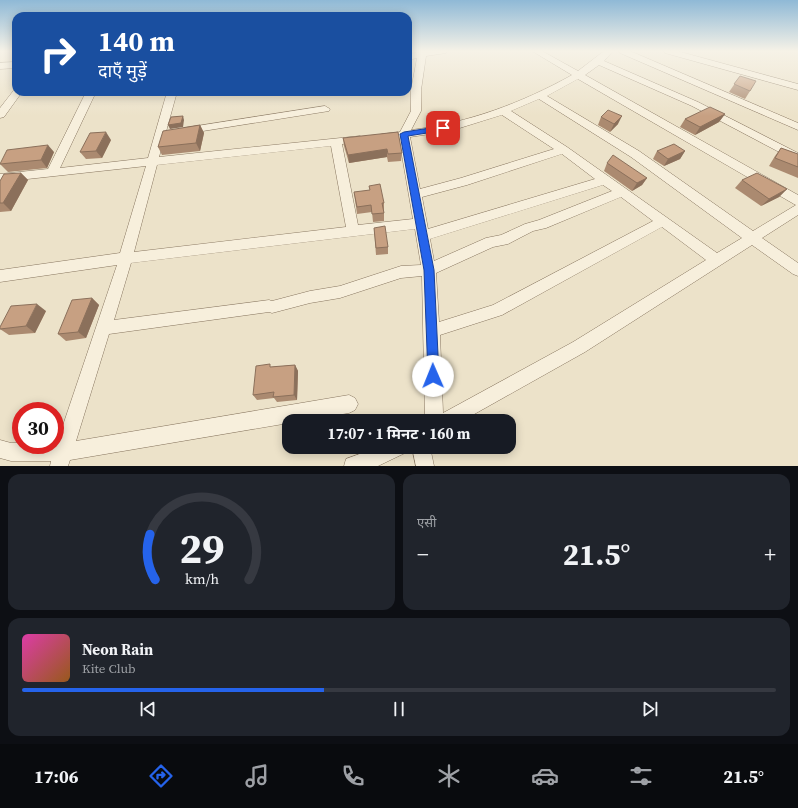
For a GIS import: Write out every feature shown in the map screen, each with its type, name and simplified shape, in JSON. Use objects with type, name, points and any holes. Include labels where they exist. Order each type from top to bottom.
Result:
[{"type":"street","points":[[418,73],[416,90],[416,111],[404,134],[429,270],[434,414]]},
{"type":"street","points":[[575,73],[798,201]]},
{"type":"street","points":[[0,178],[336,142],[404,134],[460,125],[539,95],[582,73]]},
{"type":"street","points":[[624,73],[695,104],[798,158]]},
{"type":"street","points":[[673,73],[798,127]]},
{"type":"street","points":[[744,73],[798,87]]},
{"type":"street","points":[[539,95],[635,154],[798,270]]},
{"type":"street","points":[[0,115],[14,96]]},
{"type":"street","points":[[52,172],[89,96]]},
{"type":"street","points":[[62,459],[125,258],[171,96]]},
{"type":"street","points":[[160,135],[325,109]]},
{"type":"street","points":[[502,110],[563,150],[717,260]]},
{"type":"street","points":[[336,142],[353,231]]},
{"type":"street","points":[[416,194],[463,182],[563,150]]},
{"type":"street","points":[[0,276],[125,258],[353,231],[422,229],[605,180]]},
{"type":"street","points":[[104,328],[269,306],[272,307],[310,297],[340,292],[401,272],[429,270],[491,242],[504,240],[530,228],[542,225],[622,192]]},
{"type":"street","points":[[458,414],[579,346],[798,209]]},
{"type":"street","points":[[432,330],[497,310],[663,221]]},
{"type":"street","points":[[0,449],[11,452],[62,459],[349,404]]},
{"type":"street","points":[[353,466],[385,454]]},
{"type":"street","points":[[422,454],[425,466]]},
{"type":"building","points":[[740,76],[756,81],[750,91],[734,84]]},
{"type":"building","points":[[710,107],[725,114],[700,127],[685,119]]},
{"type":"building","points":[[608,110],[622,116],[614,124],[601,117]]},
{"type":"building","points":[[183,116],[181,123],[168,125],[171,117]]},
{"type":"building","points":[[200,125],[196,143],[158,147],[163,131]]},
{"type":"building","points":[[106,132],[96,151],[80,152],[90,133]]},
{"type":"building","points":[[398,132],[402,153],[388,154],[387,149],[348,155],[343,138]]},
{"type":"building","points":[[674,144],[685,151],[668,159],[657,151]]},
{"type":"building","points":[[48,145],[41,160],[0,164],[7,150]]},
{"type":"building","points":[[781,148],[798,154],[798,167],[775,158]]},
{"type":"building","points":[[613,155],[647,178],[637,183],[607,163]]},
{"type":"building","points":[[21,173],[3,203],[0,203],[0,181],[4,174]]},
{"type":"building","points":[[757,173],[787,189],[769,199],[742,180]]},
{"type":"building","points":[[380,184],[384,203],[382,203],[384,213],[372,214],[371,205],[357,207],[354,192],[370,190],[369,186]]},
{"type":"building","points":[[385,226],[388,247],[376,248],[374,228]]},
{"type":"building","points":[[92,298],[78,332],[58,334],[72,300]]},
{"type":"building","points":[[37,304],[26,326],[0,329],[11,306]]},
{"type":"building","points":[[270,364],[270,367],[295,365],[294,395],[273,397],[274,392],[253,395],[256,366]]},
{"type":"route","points":[[433,376],[429,270],[420,214],[404,134],[443,128]]}]
